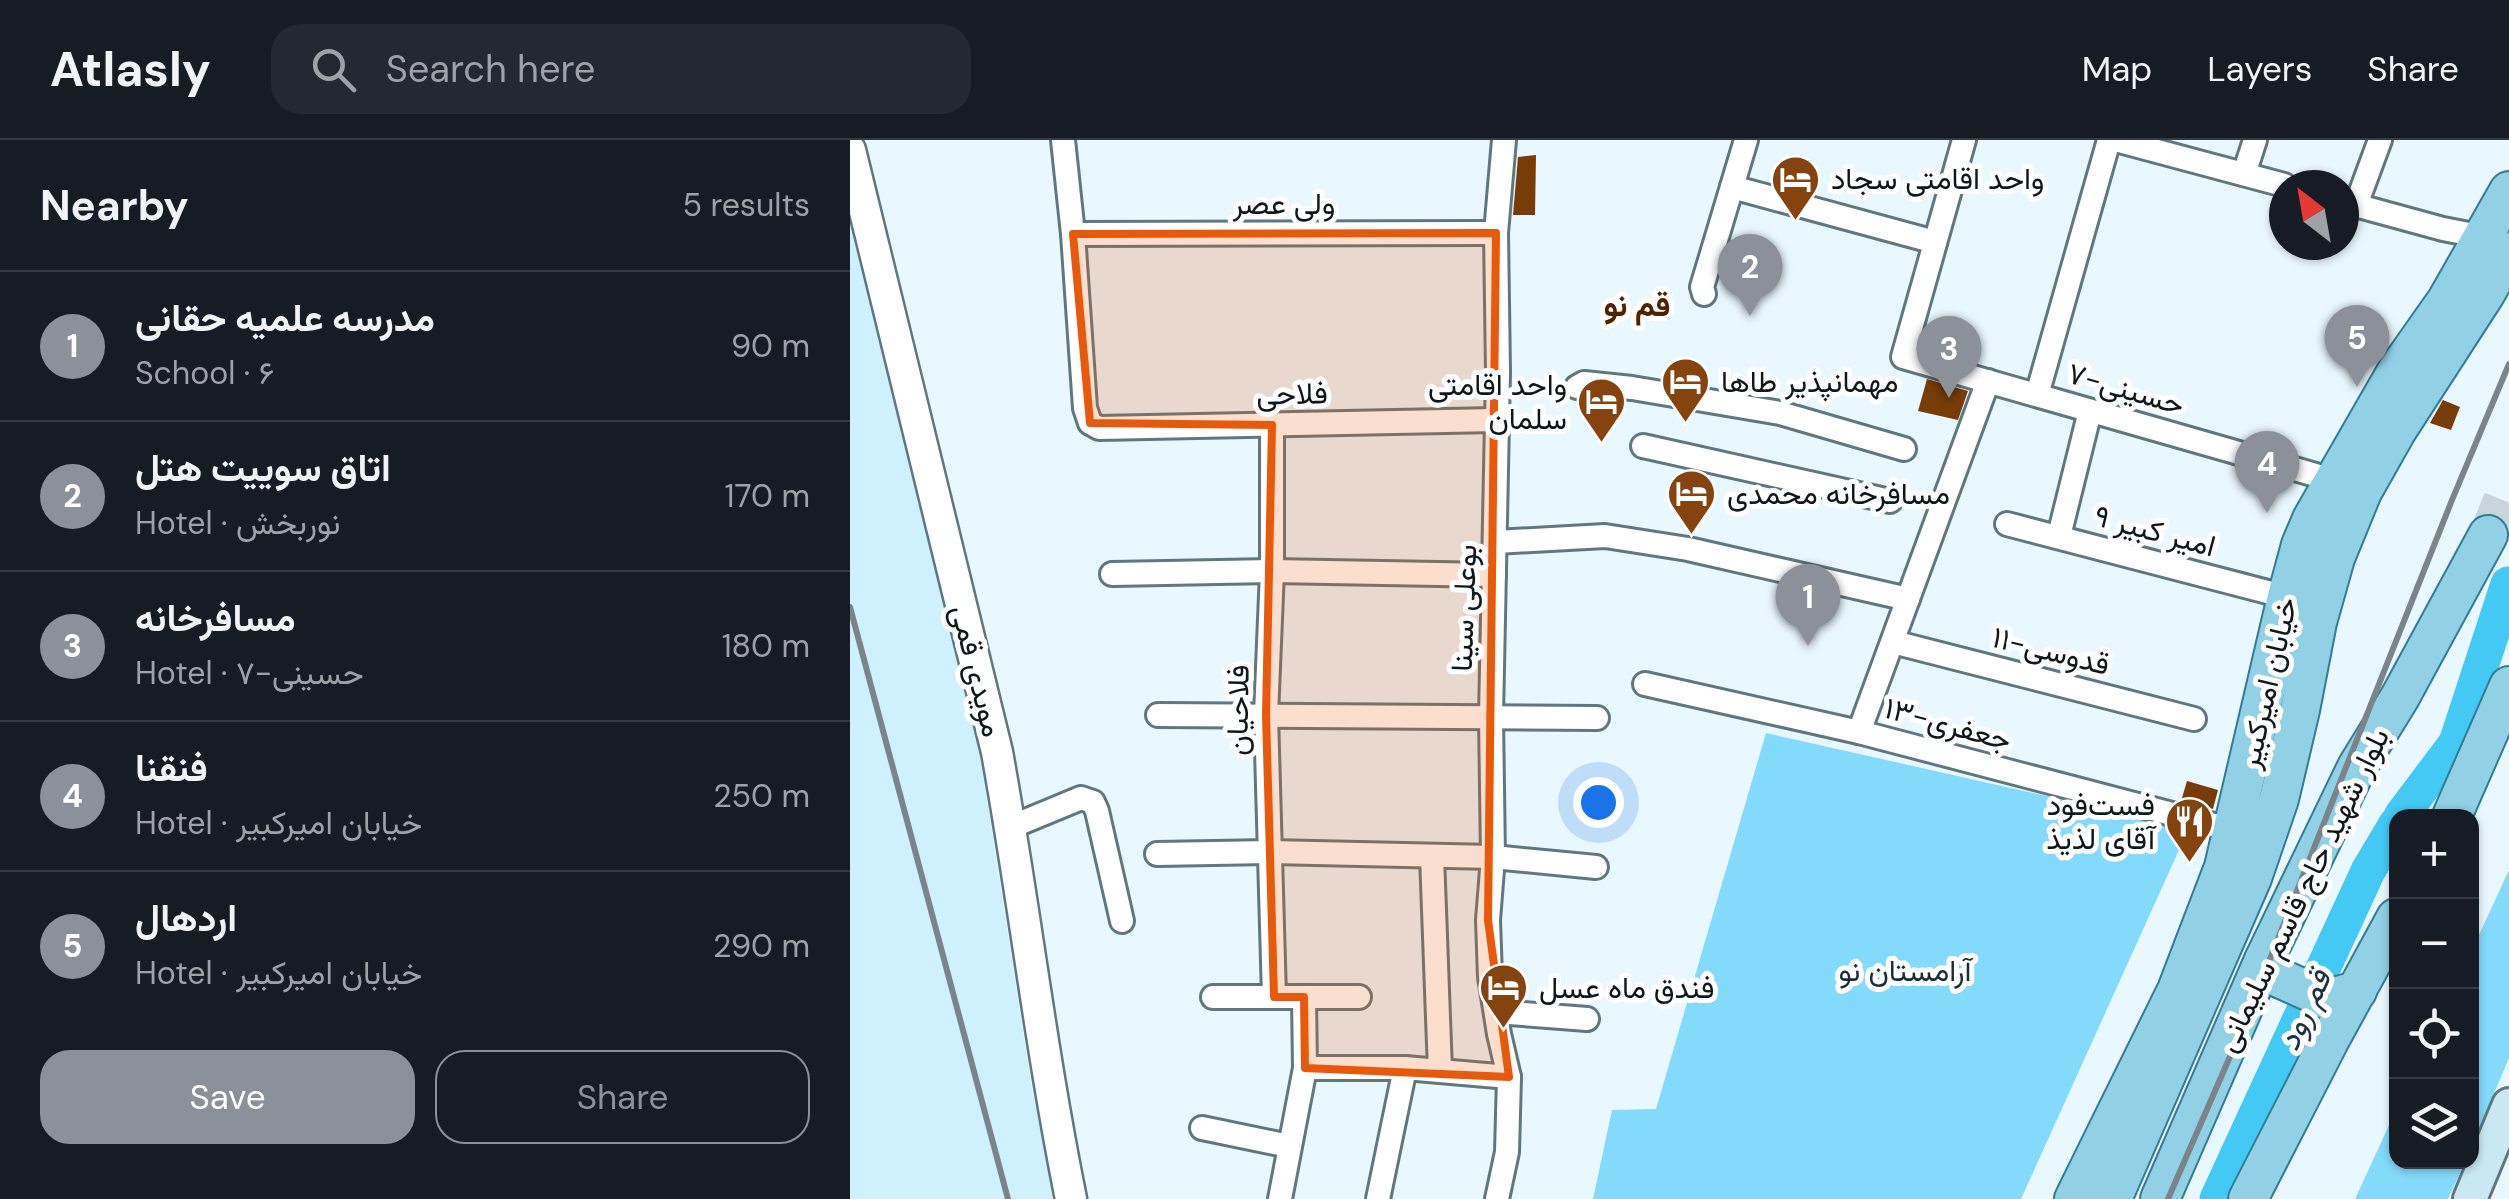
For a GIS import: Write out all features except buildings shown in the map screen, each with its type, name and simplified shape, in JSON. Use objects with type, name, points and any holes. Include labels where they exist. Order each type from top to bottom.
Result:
[{"type":"main road","name":"خیابان امیرکبیر","points":[[2112,1199],[2252,878],[2279,799],[2316,622],[2335,558],[2362,492],[2397,430],[2485,294],[2509,191]]},
{"type":"main road","name":"خیابان امیرکبیر","points":[[2074,1199],[2177,990],[2224,867],[2287,597],[2312,519],[2397,371],[2447,300],[2497,245]]},
{"type":"main road","name":"بلوار شهید حاج قاسم سلیمانی","points":[[2160,1199],[2263,984],[2356,767],[2400,697],[2488,535]]},
{"type":"main road","points":[[2455,809],[2509,686]]},
{"type":"main road","points":[[2248,1199],[2332,1012],[2389,928]]},
{"type":"main road","points":[[2263,984],[2332,1012]]},
{"type":"main road","points":[[2470,1199],[2505,1125]]},
{"type":"street","points":[[1063,140],[1073,234]]},
{"type":"street","name":"بوعلی سینا","points":[[1497,1199],[1508,1152],[1509,1077],[1490,977],[1488,920],[1498,372],[1496,233],[1504,140]]},
{"type":"street","points":[[1704,294],[1702,286],[1746,140]]},
{"type":"street","points":[[1732,187],[1935,242],[1964,140]]},
{"type":"street","points":[[2036,395],[2113,140],[2269,181]]},
{"type":"street","points":[[2244,174],[2255,140]]},
{"type":"street","points":[[2359,185],[2380,140]]},
{"type":"street","name":"مویدی قمی","points":[[850,150],[997,752],[1056,1128],[1071,1199]]},
{"type":"street","points":[[2359,206],[2497,245]]},
{"type":"street","name":"ولی عصر","points":[[1073,234],[1496,233]]},
{"type":"street","name":"فلاحی","points":[[1073,234],[1085,408],[1090,423],[1100,428],[1496,420]]},
{"type":"street","name":"حسینی-۷","points":[[1935,242],[1903,357],[2333,480]]},
{"type":"street","points":[[1860,732],[1988,381]]},
{"type":"street","points":[[1576,387],[1584,383],[1632,388],[1780,413],[1904,449]]},
{"type":"street","points":[[2059,536],[2090,411]]},
{"type":"street","name":"فلاحیان","points":[[1272,425],[1272,572],[1266,715],[1274,997]]},
{"type":"street","points":[[1643,446],[1890,502]]},
{"type":"street","name":"امیر کبیر ۹","points":[[2007,524],[2287,597]]},
{"type":"street","points":[[1496,542],[1605,536],[1688,549],[1908,599]]},
{"type":"street","points":[[1112,574],[1494,575]]},
{"type":"street","name":"قدوسی-۱۱","points":[[1892,642],[2194,718]]},
{"type":"street","name":"جعفری-۱۳","points":[[1646,684],[1860,732],[2234,830]]},
{"type":"street","points":[[1158,715],[1597,718]]},
{"type":"street","points":[[1011,826],[1081,798],[1093,802],[1122,921]]},
{"type":"street","points":[[1158,854],[1270,852],[1492,857],[1596,868]]},
{"type":"street","points":[[1432,856],[1440,1072]]},
{"type":"street","points":[[1212,997],[1360,997]]},
{"type":"street","points":[[1280,1199],[1304,1068],[1304,997]]},
{"type":"street","points":[[1496,1012],[1587,1019]]},
{"type":"street","points":[[1304,1068],[1405,1068],[1509,1077]]},
{"type":"street","points":[[1378,1199],[1405,1068]]},
{"type":"street","points":[[1202,1128],[1289,1146]]},
{"type":"highlighted area","points":[[1496,233],[1488,920],[1509,1077],[1305,1068],[1304,997],[1274,997],[1266,715],[1272,425],[1090,423],[1073,234]]},
{"type":"shaded area","points":[[850,214],[903,400],[973,709],[1032,1090],[1057,1199],[850,1199]]},
{"type":"green space","name":"آرامستان نو","points":[[1766,733],[2189,828],[2021,1199],[1593,1199],[1612,1110],[1656,1109]]},
{"type":"green space","points":[[2509,870],[2509,1058],[2479,1129],[2479,989],[2479,935]]},
{"type":"green space","points":[[2389,1125],[2389,1169],[2462,1169],[2448,1199],[2355,1199]]},
{"type":"waterway","name":"قم رود","points":[[2406,809],[2456,743],[2508,584]]},
{"type":"waterway","name":"قم رود","points":[[2217,1199],[2368,871],[2389,836]]},
{"type":"tunnel","points":[[2488,535],[2509,484]]},
{"type":"railway","points":[[2168,1199],[2245,1022],[2509,364]]},
{"type":"railway","points":[[850,607],[1008,1199]]},
{"type":"place","name":"واحد اقامتی سجاد","points":[[1796,222]]},
{"type":"place","name":"اتاق سوییت هتل","points":[[1750,316]]},
{"type":"place","name":"اردهال","points":[[2357,387]]},
{"type":"place","name":"مسافرخانه","points":[[1949,398]]},
{"type":"place","name":"مهمانپذیر طاها","points":[[1686,424]]},
{"type":"place","name":"واحد اقامتی سلمان","points":[[1602,444]]},
{"type":"place","name":"فنقنا","points":[[2267,513]]},
{"type":"place","name":"مسافرخانه محمدی","points":[[1692,536]]},
{"type":"place","name":"مدرسه علمیه حقانی","points":[[1808,646]]},
{"type":"place","name":"فست‌فود آقای لذیذ","points":[[2190,864]]},
{"type":"place","name":"فندق ماه عسل","points":[[1504,1030]]},
{"type":"district","name":"قم نو","points":[[1637,305]]}]
